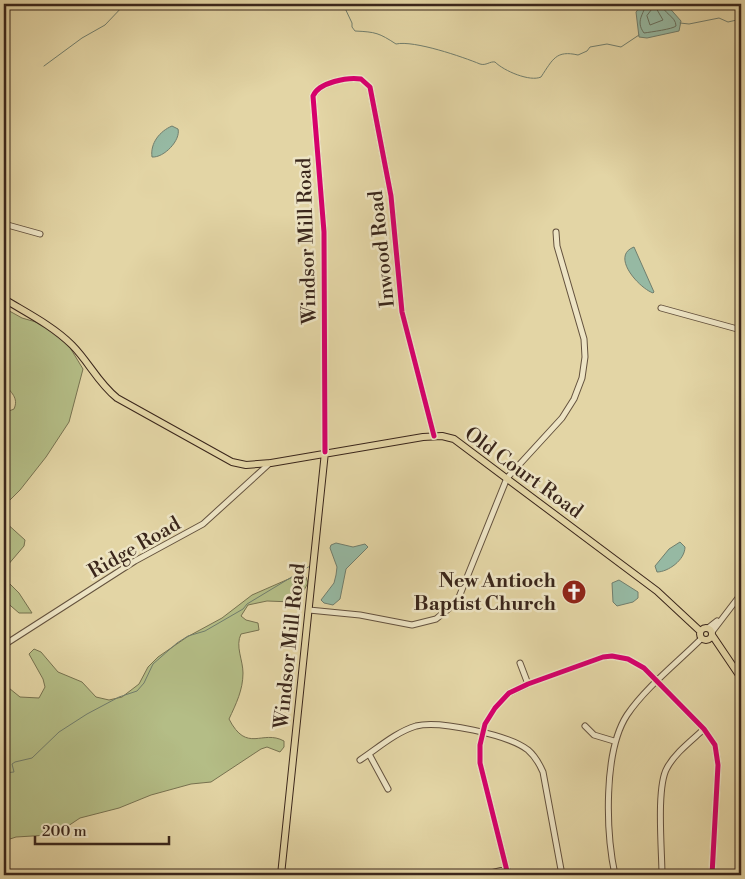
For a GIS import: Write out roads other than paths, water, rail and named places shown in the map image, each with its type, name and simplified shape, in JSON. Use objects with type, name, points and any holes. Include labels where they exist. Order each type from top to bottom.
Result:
[{"type":"main road","name":"Old Court Road","points":[[4,299],[60,335],[79,352],[102,385],[128,405],[226,460],[246,465],[270,463],[325,452],[434,436],[447,437],[460,443],[657,591],[691,622],[707,632],[741,678]]},
{"type":"main road","name":"Windsor Mill Road","points":[[281,875],[325,452]]},
{"type":"main road","points":[[701,639],[707,632]]},
{"type":"street","name":"Windsor Mill Road","points":[[325,452],[324,232],[313,96],[317,89],[322,86],[349,79],[361,79],[370,87]]},
{"type":"street","name":"Inwood Road","points":[[370,87],[391,196],[402,312],[434,436]]},
{"type":"street","points":[[4,224],[40,234]]},
{"type":"street","points":[[309,610],[360,615],[412,624],[428,623],[444,614],[461,595],[485,529],[507,478],[565,414],[574,399],[583,373],[584,339],[557,246],[556,232]]},
{"type":"street","points":[[661,308],[741,330]]},
{"type":"street","name":"Ridge Road","points":[[4,645],[141,557],[203,524],[270,463]]},
{"type":"street","points":[[707,632],[741,594]]},
{"type":"street","points":[[615,875],[610,833],[610,770],[614,741],[630,711],[701,639]]},
{"type":"street","points":[[483,875],[507,872],[480,763],[482,734],[490,716],[501,701],[516,689],[612,656],[628,658],[658,682],[704,729],[714,745],[717,758],[712,875]]},
{"type":"street","points":[[520,663],[528,684]]},
{"type":"street","points":[[360,760],[399,734],[418,726],[441,724],[519,745],[527,750],[540,764],[545,779],[562,875]]},
{"type":"street","points":[[585,726],[594,735],[614,741]]},
{"type":"street","points":[[662,875],[662,790],[664,775],[674,758],[704,729]]},
{"type":"street","points":[[369,754],[388,789]]},
{"type":"water","points":[[666,4],[681,21],[679,31],[647,38],[639,37],[636,12],[641,6]]},
{"type":"water","points":[[172,126],[178,129],[178,133],[171,148],[162,155],[152,157],[154,142],[164,131]]},
{"type":"water","points":[[634,247],[653,293],[641,285],[629,272],[625,257],[627,251]]},
{"type":"water","points":[[680,542],[685,547],[679,561],[671,568],[657,572],[655,566],[669,549]]},
{"type":"water","points":[[336,543],[353,547],[365,544],[368,547],[346,569],[340,599],[333,605],[324,603],[321,600],[334,583],[337,567],[330,548],[331,545]]},
{"type":"water","points":[[619,580],[638,592],[638,598],[633,602],[617,606],[613,602],[612,583]]},
{"type":"waterway","points":[[44,66],[82,38],[105,25],[125,4]]},
{"type":"waterway","points":[[343,4],[355,31],[377,34],[396,44],[414,44],[438,50],[480,64],[495,62],[511,72],[530,78],[541,77],[552,61],[560,55],[578,55],[587,51],[590,47],[607,44],[621,47],[639,35]]},
{"type":"waterway","points":[[680,23],[689,24],[719,18],[728,22],[741,19]]},
{"type":"waterway","points":[[4,773],[14,772],[12,764],[32,758],[59,732],[87,714],[119,697],[137,691],[144,683],[153,664],[177,643],[188,636],[205,631],[310,566]]},
{"type":"place","name":"New Antioch Baptist Church","points":[[574,592]]}]
